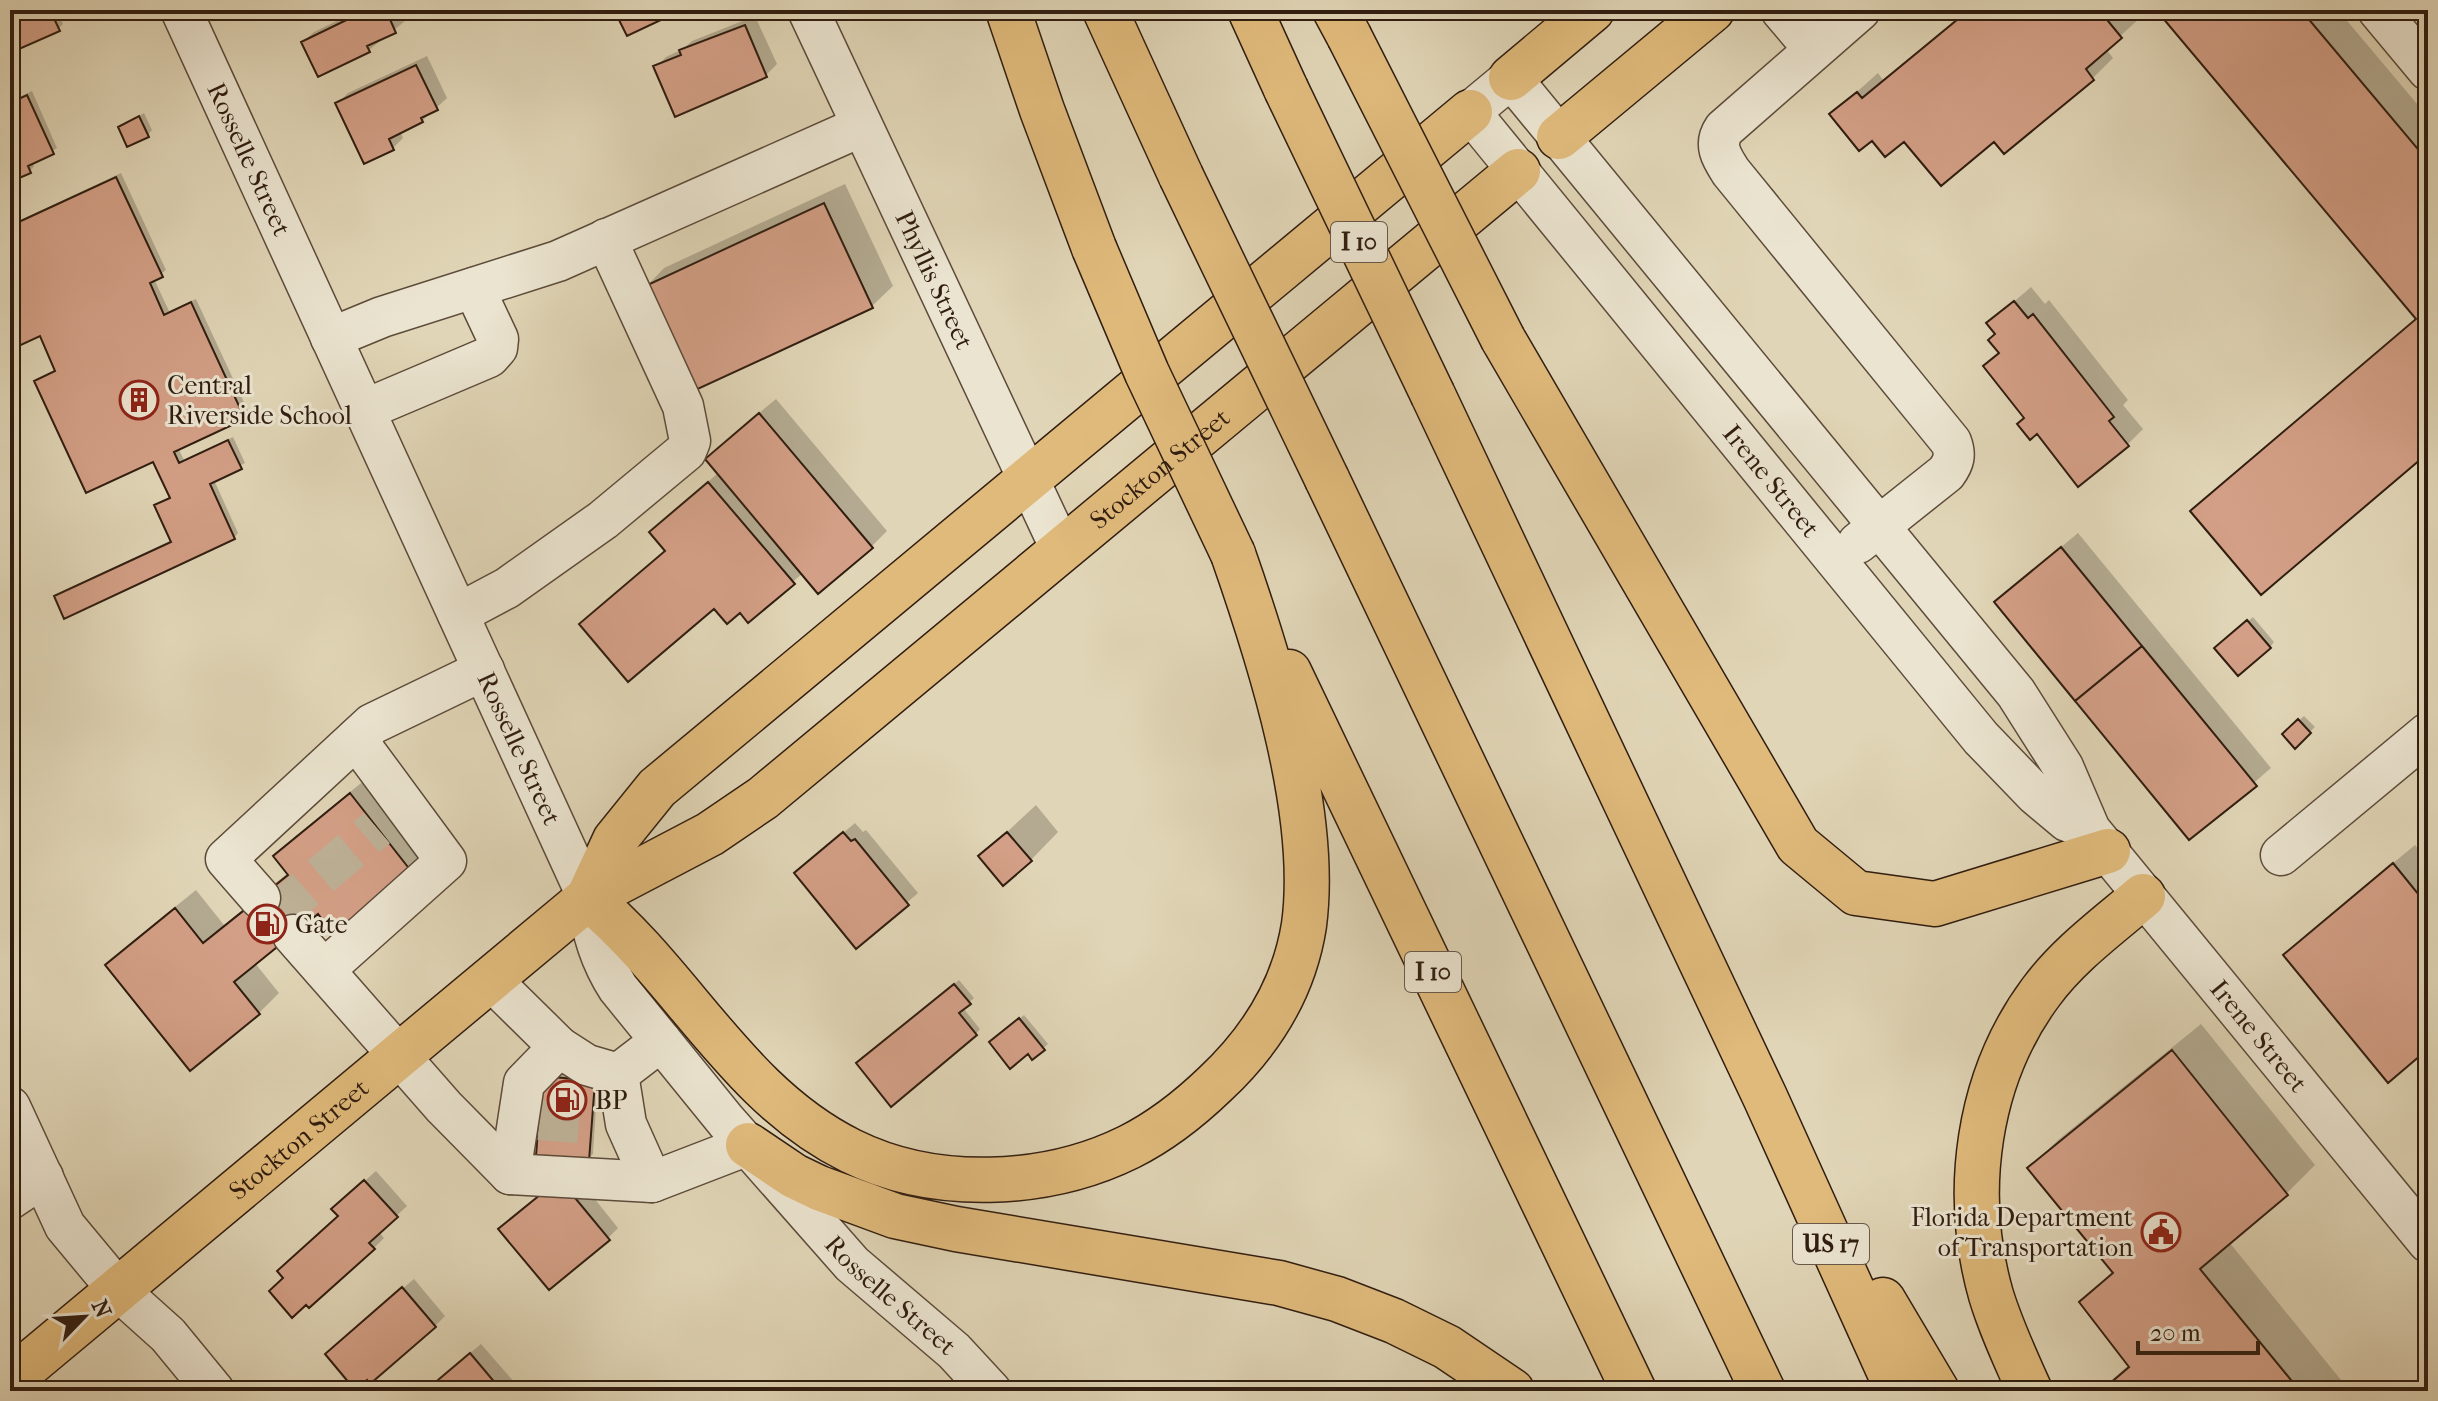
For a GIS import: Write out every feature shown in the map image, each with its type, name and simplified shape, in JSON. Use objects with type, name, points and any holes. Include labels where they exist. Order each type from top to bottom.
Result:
[{"type":"main road","name":"I 10","points":[[1008,10],[1094,248],[1147,373],[1634,1391]]},
{"type":"main road","points":[[1105,10],[1181,176],[1763,1391]]},
{"type":"main road","name":"I 10","points":[[1250,10],[1765,1097]]},
{"type":"main road","name":"Stockton Street","points":[[1511,78],[1592,10]]},
{"type":"main road","name":"Stockton Street","points":[[1559,137],[1712,10]]},
{"type":"main road","points":[[1342,23],[1503,339],[1798,845],[1856,893],[1935,904],[2099,841]]},
{"type":"main road","name":"Stockton Street","points":[[588,898],[615,840],[657,788],[1470,112]]},
{"type":"main road","name":"Stockton Street","points":[[10,1380],[588,898],[740,815],[1518,171]]},
{"type":"main road","points":[[588,898],[642,948],[726,1049],[769,1095],[810,1128],[853,1152],[918,1173],[993,1179],[1067,1169],[1128,1147],[1187,1109],[1238,1062],[1259,1036],[1286,990],[1294,969],[1303,925],[1306,855],[1295,775],[1262,641],[1233,554]]},
{"type":"main road","points":[[2030,1391],[2000,1321],[1984,1268],[1976,1191],[1984,1115],[2006,1052],[2040,992],[2074,955],[2143,896]]},
{"type":"main road","points":[[1765,1097],[1911,1391]]},
{"type":"main road","points":[[1765,1097],[1937,1391]]},
{"type":"main road","name":"US 17","points":[[1765,1097],[1898,1391]]},
{"type":"main road","points":[[748,1145],[794,1176],[895,1216],[1279,1283],[1337,1299],[1433,1339],[1512,1391]]},
{"type":"street","name":"Rosselle Street","points":[[181,10],[588,898],[594,936],[609,973],[661,1041],[852,1264],[954,1351],[991,1391]]},
{"type":"street","name":"Phyllis Street","points":[[808,10],[1062,551]]},
{"type":"street","points":[[1781,10],[1814,49]]},
{"type":"street","points":[[1836,561],[1946,473],[1955,458],[1951,442],[1731,172],[1720,155],[1718,145],[1724,129],[1860,10]]},
{"type":"street","points":[[2378,10],[2428,70]]},
{"type":"street","name":"Stockton Street","points":[[1470,112],[1511,78]]},
{"type":"street","name":"Irene Street","points":[[1511,78],[2016,693],[2063,767],[2099,841],[2428,1242]]},
{"type":"street","name":"Irene Street","points":[[1470,112],[2008,768],[2067,821],[2099,841]]},
{"type":"street","points":[[331,338],[382,317],[558,261],[862,126]]},
{"type":"street","name":"Stockton Street","points":[[1518,171],[1559,137]]},
{"type":"street","points":[[458,614],[507,588],[591,528],[686,451],[690,441],[683,406],[606,239]]},
{"type":"street","points":[[364,410],[489,357],[497,348],[498,339],[474,288]]},
{"type":"street","points":[[260,898],[226,859],[372,724],[484,670]]},
{"type":"street","points":[[2281,855],[2428,733]]},
{"type":"street","points":[[324,970],[446,861],[391,816],[356,739]]},
{"type":"street","points":[[293,935],[399,1056],[510,1174],[652,1182],[748,1145]]},
{"type":"street","points":[[491,980],[559,1047],[587,1065],[618,1074]]},
{"type":"street","points":[[652,1182],[608,1124],[618,1074],[661,1041]]},
{"type":"street","points":[[510,1174],[528,1119],[524,1083],[559,1047]]},
{"type":"street","points":[[10,1107],[65,1226],[119,1291],[168,1335],[214,1391]]},
{"type":"street","points":[[10,1199],[43,1177]]},
{"type":"building","points":[[10,10],[50,10],[60,31],[10,53]]},
{"type":"building","points":[[367,10],[386,10],[396,33],[367,46],[370,52],[318,77],[301,42]]},
{"type":"building","points":[[614,10],[682,10],[627,36]]},
{"type":"building","points":[[1969,10],[2099,10],[2122,38],[2086,69],[2094,80],[2004,154],[1994,142],[1941,186],[1904,142],[1885,157],[1872,141],[1859,151],[1829,114],[1857,92],[1862,98]]},
{"type":"building","points":[[2156,10],[2301,10],[2428,161],[2428,453],[2261,595],[2190,511],[2416,319]]},
{"type":"building","points":[[745,25],[767,77],[675,117],[653,66],[681,55],[679,50]]},
{"type":"building","points":[[416,65],[438,110],[421,118],[423,122],[389,139],[394,150],[364,164],[335,103]]},
{"type":"building","points":[[27,95],[54,154],[28,166],[31,173],[10,182],[10,103]]},
{"type":"building","points":[[139,116],[149,137],[127,147],[118,127]]},
{"type":"building","name":"Central Riverside School","points":[[116,177],[163,277],[150,283],[164,315],[191,302],[245,419],[174,452],[179,463],[228,440],[242,469],[210,484],[235,539],[64,619],[54,596],[171,542],[154,505],[170,498],[153,462],[86,493],[34,381],[55,371],[40,336],[10,350],[10,226]]},
{"type":"building","points":[[824,203],[873,308],[689,393],[641,288]]},
{"type":"building","points":[[2014,301],[2028,318],[2033,314],[2114,417],[2109,421],[2129,446],[2078,487],[2037,434],[2030,440],[2017,424],[2024,418],[1983,366],[1999,353],[1988,340],[1995,334],[1986,323]]},
{"type":"building","points":[[759,413],[873,548],[818,594],[705,459]]},
{"type":"building","points":[[708,482],[795,584],[748,623],[740,613],[727,624],[714,609],[628,682],[579,624],[665,551],[649,532]]},
{"type":"building","points":[[2061,547],[2142,646],[2075,701],[1994,602]]},
{"type":"building","points":[[2247,620],[2271,648],[2238,676],[2214,648]]},
{"type":"building","points":[[2142,646],[2257,786],[2189,840],[2075,701]]},
{"type":"building","points":[[2298,719],[2311,733],[2295,749],[2282,734]]},
{"type":"building","name":"Gate","points":[[350,793],[411,871],[333,934],[318,914],[234,982],[260,1014],[190,1071],[105,965],[175,908],[203,943],[288,875],[273,856]]},
{"type":"building","points":[[843,832],[851,841],[855,839],[909,905],[856,949],[794,873]]},
{"type":"building","points":[[1007,832],[1032,861],[1003,886],[978,856]]},
{"type":"building","points":[[2393,863],[2428,906],[2428,1049],[2388,1083],[2283,955]]},
{"type":"building","points":[[954,984],[971,1004],[959,1013],[977,1035],[891,1107],[856,1063]]},
{"type":"building","points":[[1019,1018],[1045,1050],[1032,1060],[1028,1054],[1010,1069],[989,1042]]},
{"type":"building","name":"Florida Department of Transportation","points":[[2172,1050],[2288,1195],[2200,1269],[2300,1391],[2101,1391],[2129,1367],[2079,1302],[2113,1273],[2027,1168]]},
{"type":"building","name":"BP","points":[[542,1076],[595,1081],[589,1161],[536,1156]]},
{"type":"building","points":[[364,1180],[398,1217],[369,1243],[375,1249],[309,1308],[306,1305],[292,1318],[269,1291],[283,1278],[277,1271],[338,1216],[331,1209]]},
{"type":"building","points":[[546,1190],[571,1193],[610,1240],[549,1290],[498,1229]]},
{"type":"building","points":[[402,1287],[436,1327],[370,1384],[367,1380],[355,1390],[325,1354]]},
{"type":"building","points":[[470,1353],[502,1391],[425,1391]]},
{"type":"tunnel","points":[[275,915],[377,828]]},
{"type":"tunnel","points":[[539,1120],[591,1124]]},
{"type":"place","name":"Central Riverside School","points":[[139,400]]},
{"type":"place","name":"Gate","points":[[267,924]]},
{"type":"place","name":"BP","points":[[567,1100]]},
{"type":"place","name":"Florida Department of Transportation","points":[[2161,1232]]}]
